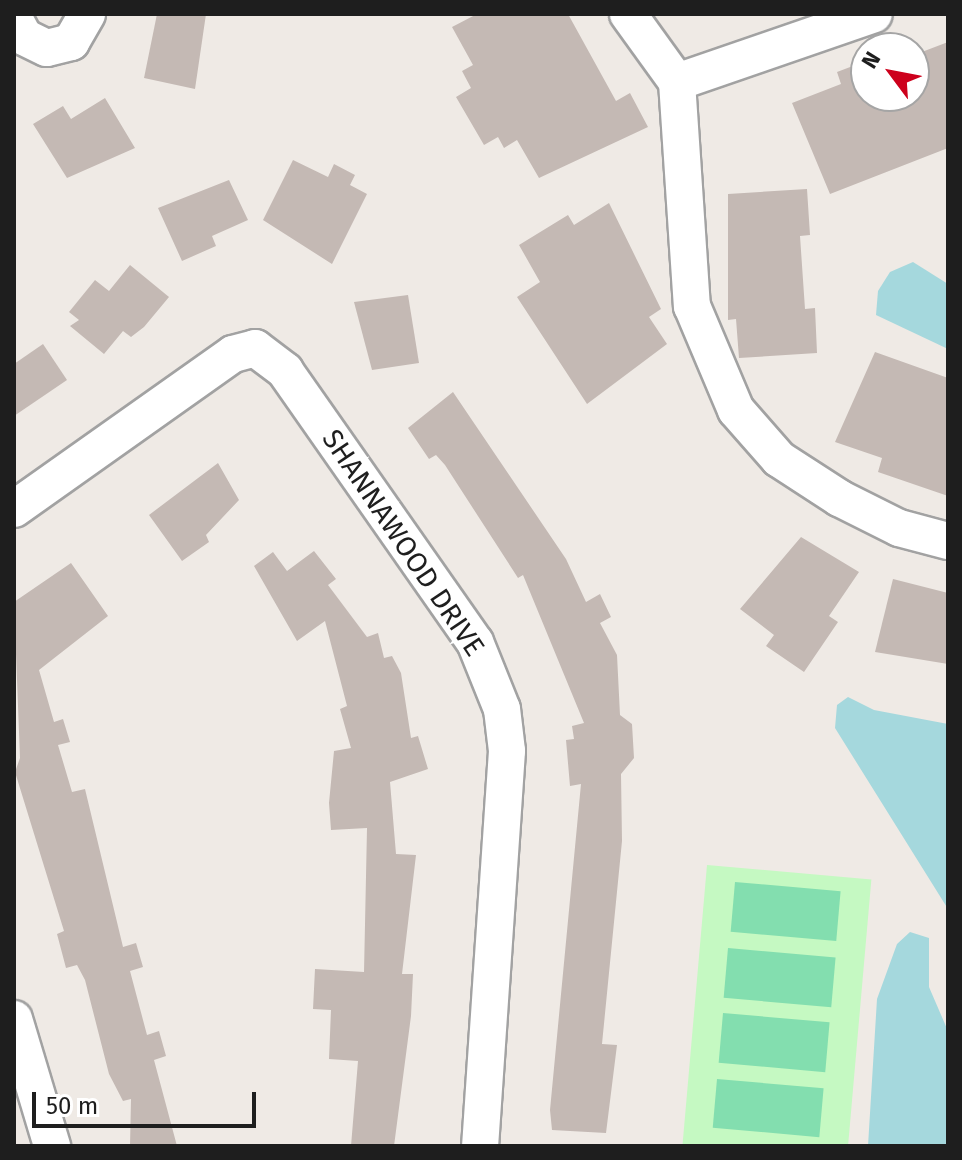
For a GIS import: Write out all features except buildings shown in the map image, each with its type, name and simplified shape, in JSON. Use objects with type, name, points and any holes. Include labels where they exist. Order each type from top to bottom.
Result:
[{"type":"street","points":[[14,18],[24,37],[47,48],[71,42],[87,14]]},
{"type":"street","points":[[628,14],[677,82],[692,306],[736,410],[779,459],[839,498],[899,528],[948,541]]},
{"type":"street","points":[[677,82],[874,14]]},
{"type":"street","name":"SHANNAWOOD DRIVE","points":[[14,509],[233,354],[255,348],[285,371],[475,642],[502,709],[507,751],[480,1146]]},
{"type":"street","points":[[14,1019],[52,1146]]},
{"type":"green space","points":[[707,865],[871,879],[848,1146],[682,1146]]},
{"type":"green space","points":[[735,882],[841,891],[836,941],[731,932]]},
{"type":"green space","points":[[728,948],[836,957],[831,1007],[724,998]]},
{"type":"green space","points":[[723,1013],[830,1022],[825,1072],[719,1063]]},
{"type":"green space","points":[[717,1079],[824,1088],[819,1137],[713,1128]]},
{"type":"water","points":[[913,262],[948,284],[948,349],[876,315],[878,291],[890,272]]},
{"type":"water","points":[[848,697],[874,710],[948,724],[948,909],[835,728],[837,705]]},
{"type":"water","points":[[910,932],[929,938],[929,987],[948,1031],[948,1146],[868,1146],[877,999],[897,944]]}]
